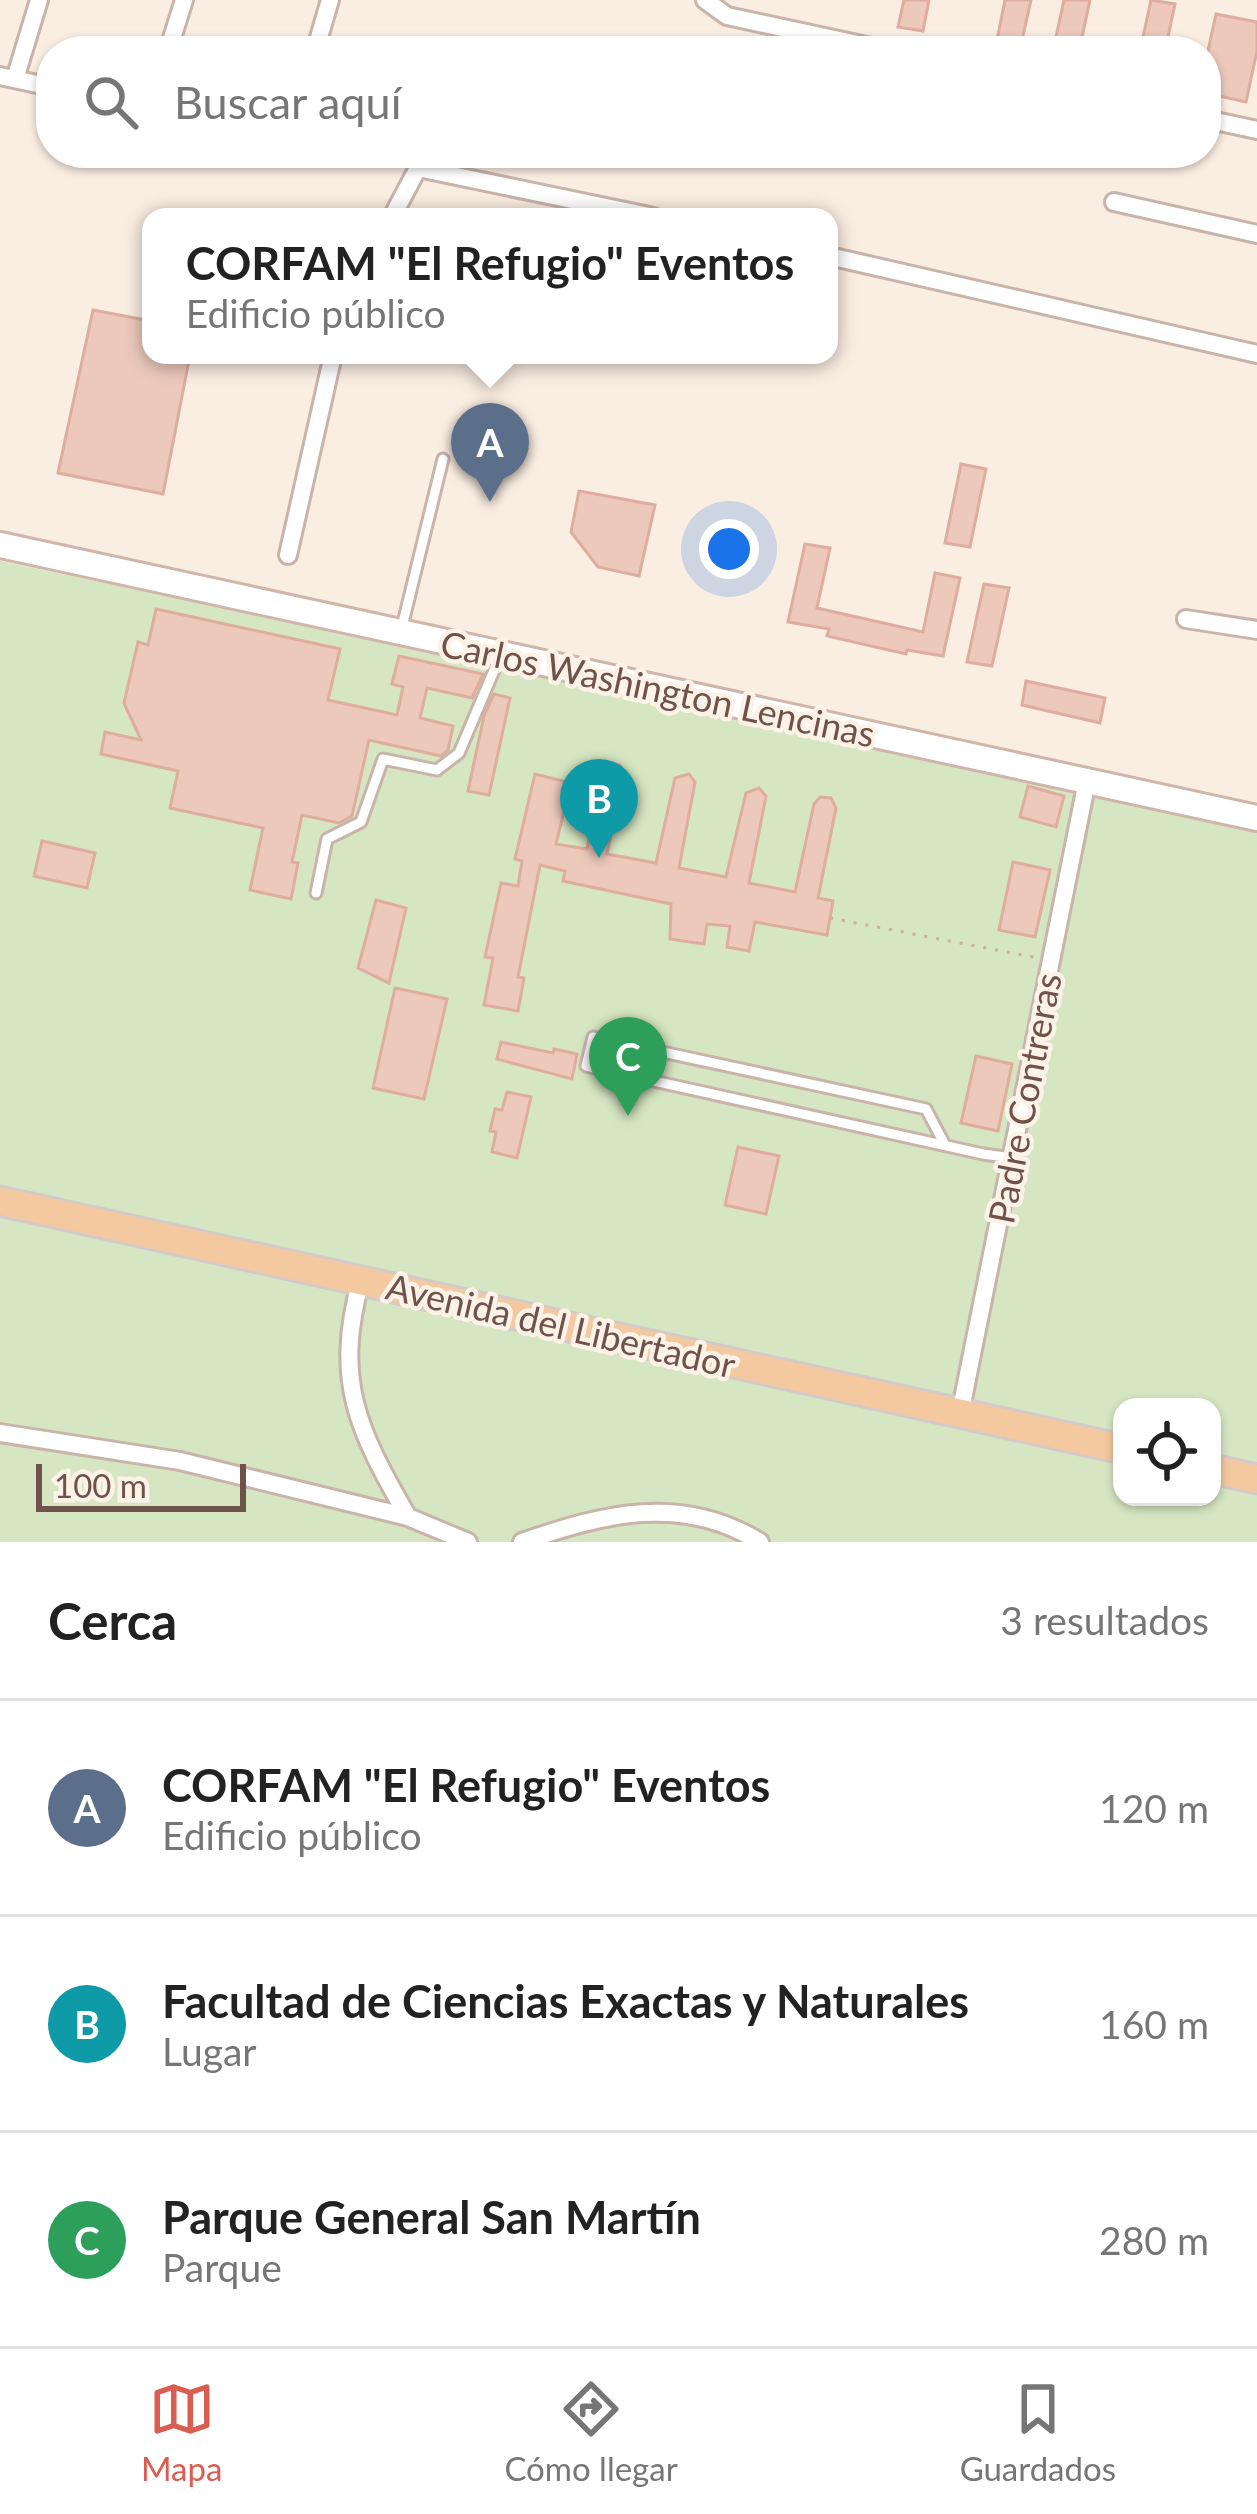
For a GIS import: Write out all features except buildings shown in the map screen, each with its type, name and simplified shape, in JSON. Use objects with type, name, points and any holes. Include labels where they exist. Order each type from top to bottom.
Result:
[{"type":"main road","name":"Carlos Washington Lencinas","points":[[0,549],[1257,818]]},
{"type":"main road","name":"Avenida del Libertador","points":[[0,1201],[1113,1447]]},
{"type":"main road","points":[[1221,1471],[1257,1479]]},
{"type":"street","points":[[8,78],[39,0]]},
{"type":"street","points":[[173,36],[184,0]]},
{"type":"street","points":[[319,36],[330,0]]},
{"type":"street","points":[[705,0],[727,16],[820,36]]},
{"type":"street","points":[[1221,122],[1257,130]]},
{"type":"street","points":[[397,208],[418,168],[611,208]]},
{"type":"street","points":[[1114,202],[1257,234]]},
{"type":"street","points":[[838,258],[1257,354]]},
{"type":"street","points":[[288,555],[331,364]]},
{"type":"street","points":[[1186,619],[1257,630]]},
{"type":"street","name":"Padre Contreras","points":[[960,1414],[1087,781]]},
{"type":"street","points":[[361,1280],[347,1330],[352,1395],[377,1463],[408,1517]]},
{"type":"street","points":[[0,1433],[180,1461],[408,1517],[468,1542]]},
{"type":"street","points":[[522,1542],[597,1516],[670,1513],[736,1527],[760,1542]]},
{"type":"lane","points":[[401,632],[443,459]]},
{"type":"lane","points":[[316,893],[327,839],[361,822],[383,759],[437,770],[459,752],[501,654]]},
{"type":"lane","points":[[945,1145],[926,1109],[593,1037],[586,1066],[945,1145],[1012,1158]]},
{"type":"path","points":[[830,918],[1051,961]]},
{"type":"green space","points":[[0,561],[1257,825],[1257,1542],[0,1542]]},
{"type":"place","name":"CORFAM \"El Refugio\" Eventos","points":[[490,502]]},
{"type":"place","name":"Facultad de Ciencias Exactas y Naturales","points":[[599,858]]},
{"type":"place","name":"Parque General San Martín","points":[[628,1116]]}]
